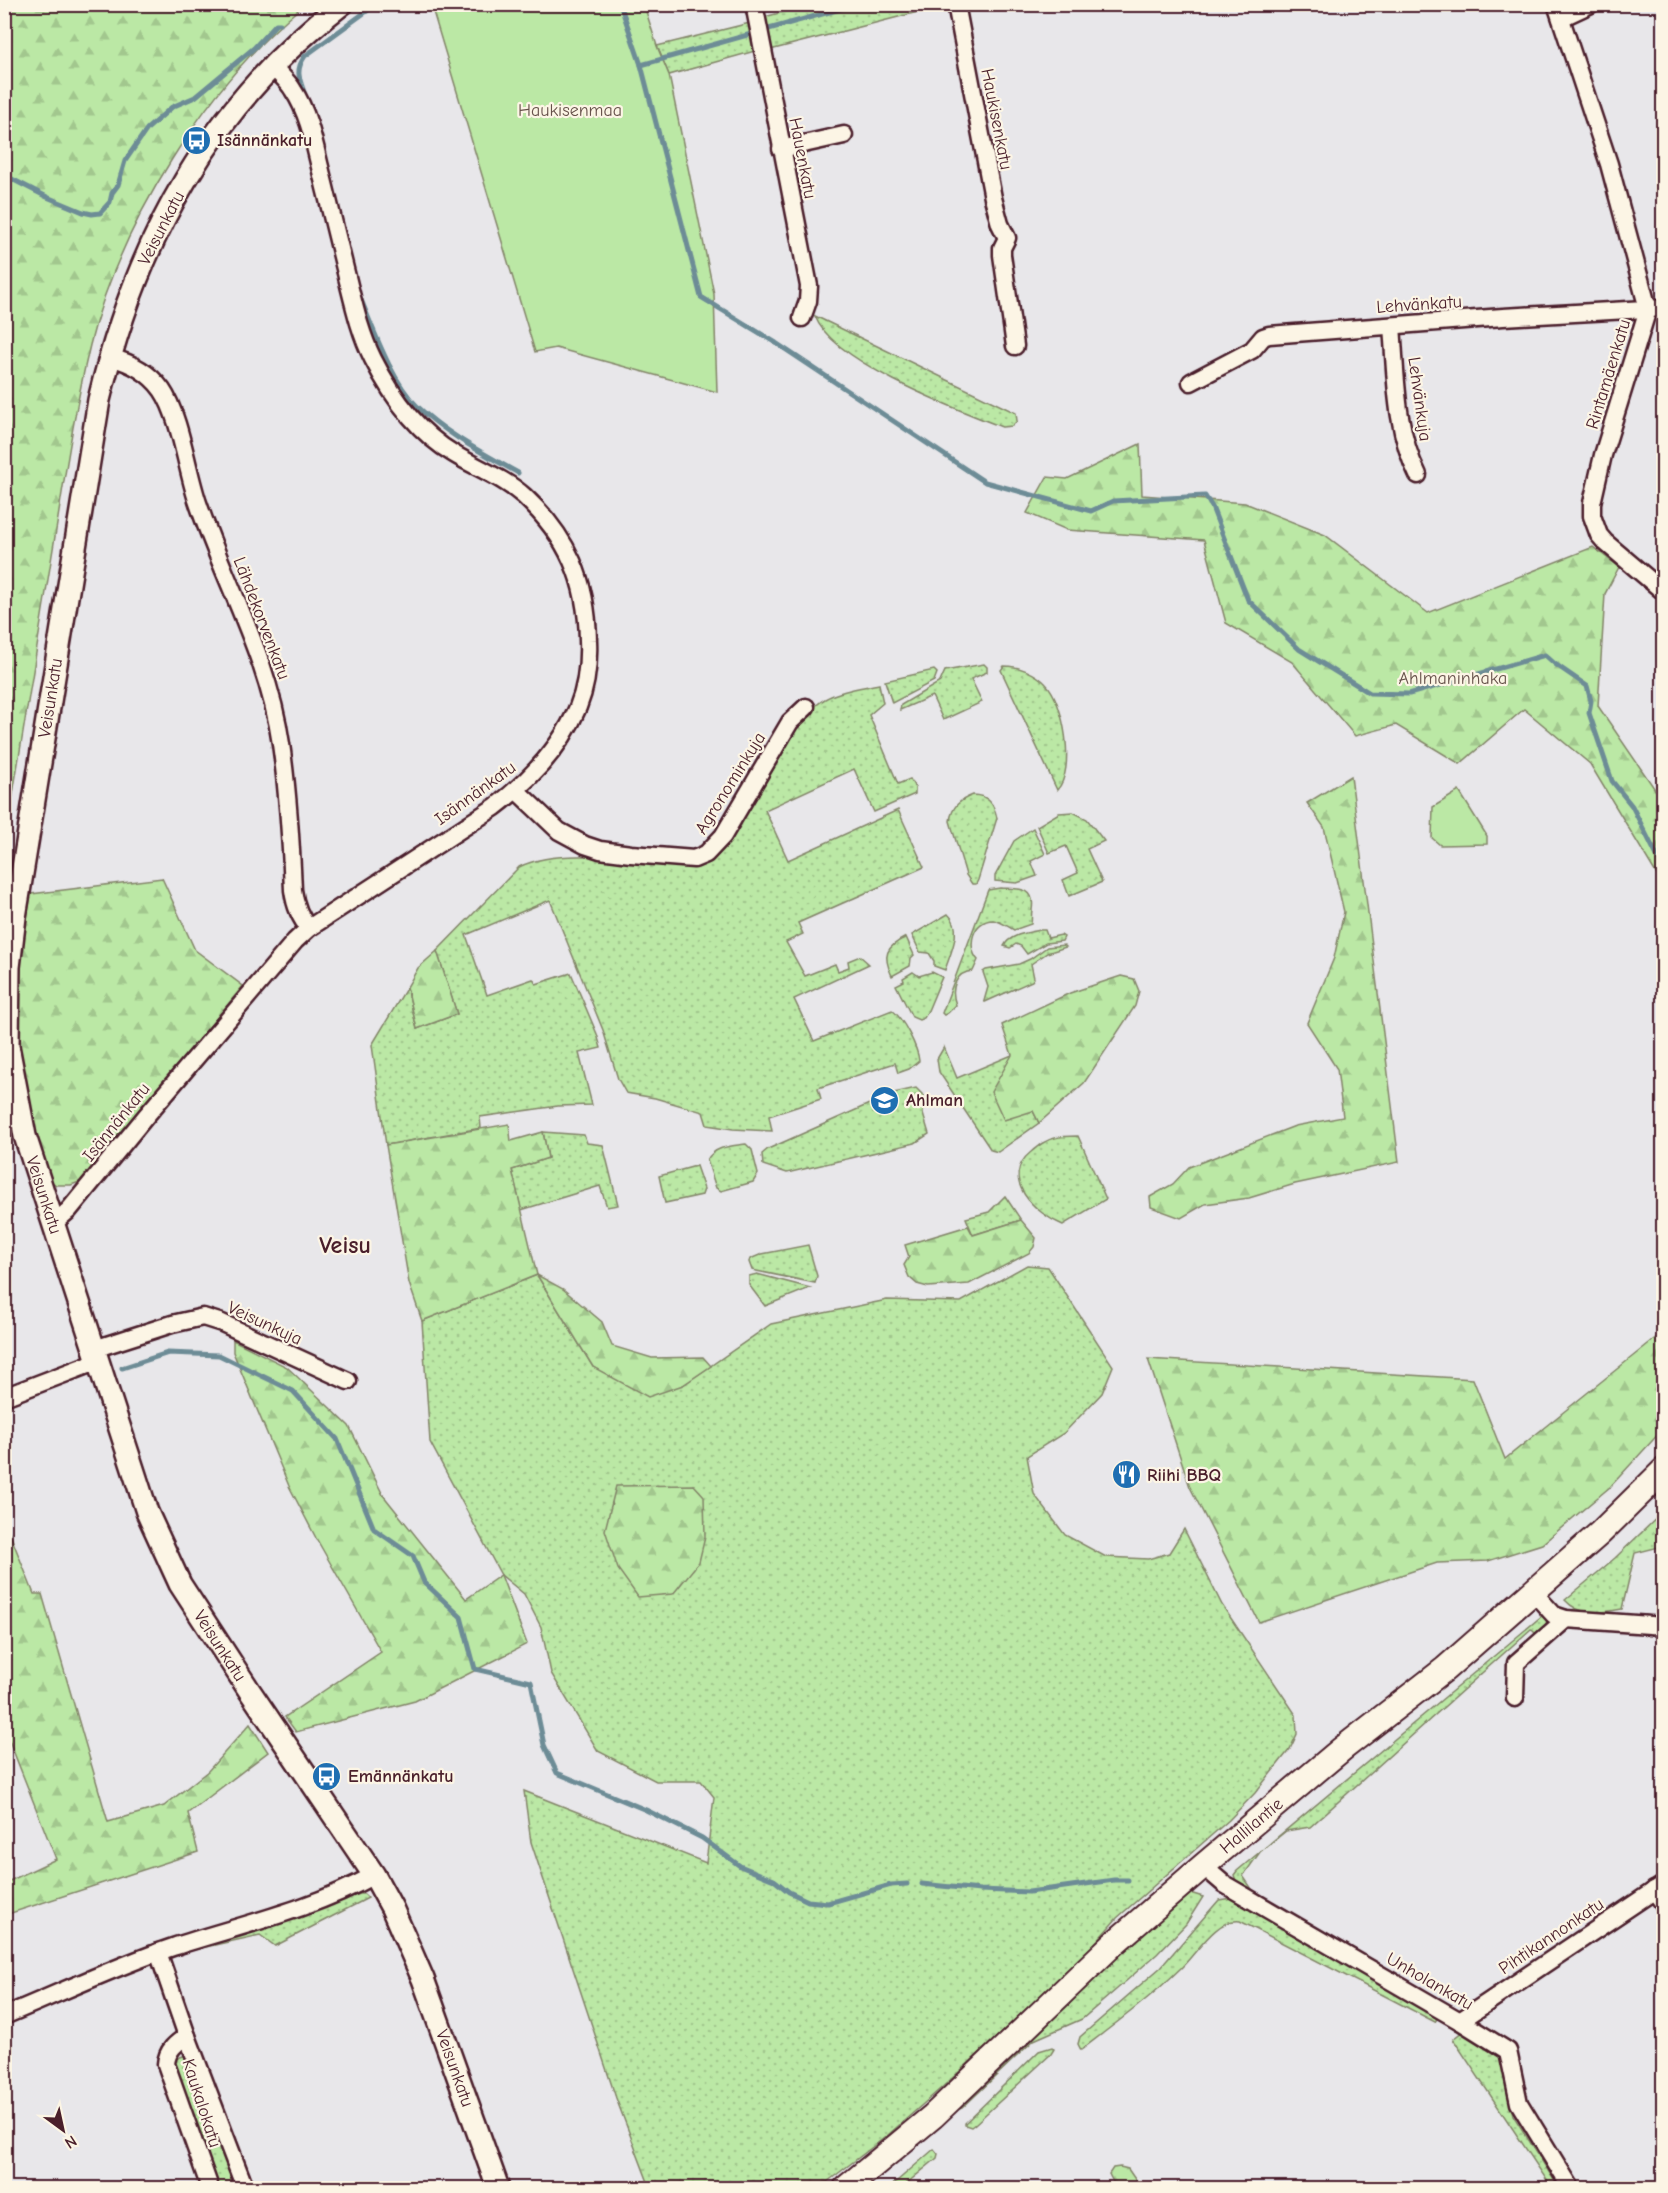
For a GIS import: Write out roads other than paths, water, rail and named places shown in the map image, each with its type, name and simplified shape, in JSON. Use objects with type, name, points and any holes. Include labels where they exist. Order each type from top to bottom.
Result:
[{"type":"main road","name":"Hallilantie","points":[[853,2186],[933,2116],[1113,1944],[1342,1749],[1444,1669],[1600,1533],[1664,1470]]},
{"type":"street","name":"Veisunkatu","points":[[342,4],[314,26],[272,66],[220,127],[180,188],[154,237],[139,271],[109,357],[99,400],[54,667],[15,916],[9,967],[7,1017],[12,1075],[29,1152],[147,1512],[180,1584],[374,1875],[392,1908],[423,1979],[498,2188]]},
{"type":"street","name":"Hauenkatu","points":[[754,4],[808,286],[808,301],[802,318]]},
{"type":"street","name":"Haukisenkatu","points":[[956,4],[993,198],[1000,224],[1007,238],[1002,255],[1015,346]]},
{"type":"street","points":[[1558,11],[1591,4]]},
{"type":"street","name":"Rintamäenkatu","points":[[1558,11],[1656,308],[1603,456],[1592,503],[1592,516],[1599,535],[1605,542],[1664,592]]},
{"type":"street","name":"Isännänkatu","points":[[53,1224],[75,1203],[256,984],[295,941],[309,928],[517,791],[563,737],[579,706],[585,688],[588,670],[588,627],[581,581],[571,557],[543,515],[521,494],[436,443],[407,414],[391,393],[371,356],[357,315],[309,127],[293,89],[272,66]]},
{"type":"street","points":[[781,149],[844,135]]},
{"type":"street","name":"Lehvänkatu","points":[[1191,382],[1252,350],[1263,337],[1269,335],[1536,314],[1656,308]]},
{"type":"street","name":"Lehvänkuja","points":[[1392,326],[1405,438],[1409,457],[1418,475]]},
{"type":"street","name":"Lähdekorvenkatu","points":[[109,357],[126,361],[140,369],[155,382],[170,403],[198,504],[265,674],[281,744],[293,890],[302,920],[309,928]]},
{"type":"street","name":"Agronominkuja","points":[[517,791],[559,831],[585,846],[632,854],[694,859],[706,854],[723,836],[790,722],[806,707]]},
{"type":"street","name":"Veisunkuja","points":[[4,1397],[96,1355],[172,1324],[203,1317],[234,1328],[348,1381]]},
{"type":"street","points":[[1533,1592],[1554,1615],[1566,1619],[1664,1626]]},
{"type":"street","points":[[1515,1698],[1516,1663],[1566,1619]]},
{"type":"street","name":"Unholankatu","points":[[1203,1866],[1224,1884],[1508,2051],[1519,2103],[1571,2188]]},
{"type":"street","points":[[4,2016],[158,1952],[308,1905],[374,1875]]},
{"type":"street","name":"Pihtikannonkatu","points":[[1460,2021],[1660,1893]]},
{"type":"street","name":"Kaukalokatu","points":[[158,1952],[187,2036],[245,2188]]},
{"type":"street","name":"Kaukalokatu","points":[[187,2036],[170,2050],[166,2064],[210,2188]]},
{"type":"waterway","points":[[306,98],[299,71],[305,56],[371,8],[381,4]]},
{"type":"waterway","points":[[620,4],[641,65],[701,297],[776,343],[985,482],[1091,511],[1113,501],[1205,496],[1212,507],[1248,600],[1299,649],[1370,693],[1409,694],[1545,655],[1587,686],[1591,701],[1589,713],[1612,781],[1632,806],[1664,870]]},
{"type":"waterway","points":[[641,65],[858,4]]},
{"type":"waterway","points":[[4,175],[83,212],[100,213],[110,202],[125,161],[147,129],[172,107],[195,97],[254,48],[276,24],[280,24]]},
{"type":"waterway","points":[[359,295],[391,369],[417,406],[452,434],[518,473]]},
{"type":"waterway","points":[[122,1368],[168,1353],[219,1355],[293,1391],[337,1439],[374,1529],[413,1556],[424,1582],[461,1617],[475,1669],[531,1682],[544,1745],[557,1773],[646,1810],[702,1838],[740,1866],[774,1880],[789,1892],[808,1901],[828,1903],[891,1885],[907,1884]]},
{"type":"waterway","points":[[922,1884],[1029,1892],[1128,1880]]},
{"type":"place","name":"Isännänkatu","points":[[196,140]]},
{"type":"place","name":"Ahlman","points":[[885,1100]]},
{"type":"place","name":"Riihi BBQ","points":[[1126,1475]]},
{"type":"place","name":"Emännänkatu","points":[[327,1776]]},
{"type":"district","name":"Veisu","points":[[345,1245]]},
{"type":"park label","name":"Haukisenmaa","points":[[570,110]]},
{"type":"park label","name":"Ahlmaninhaka","points":[[1453,678]]}]
